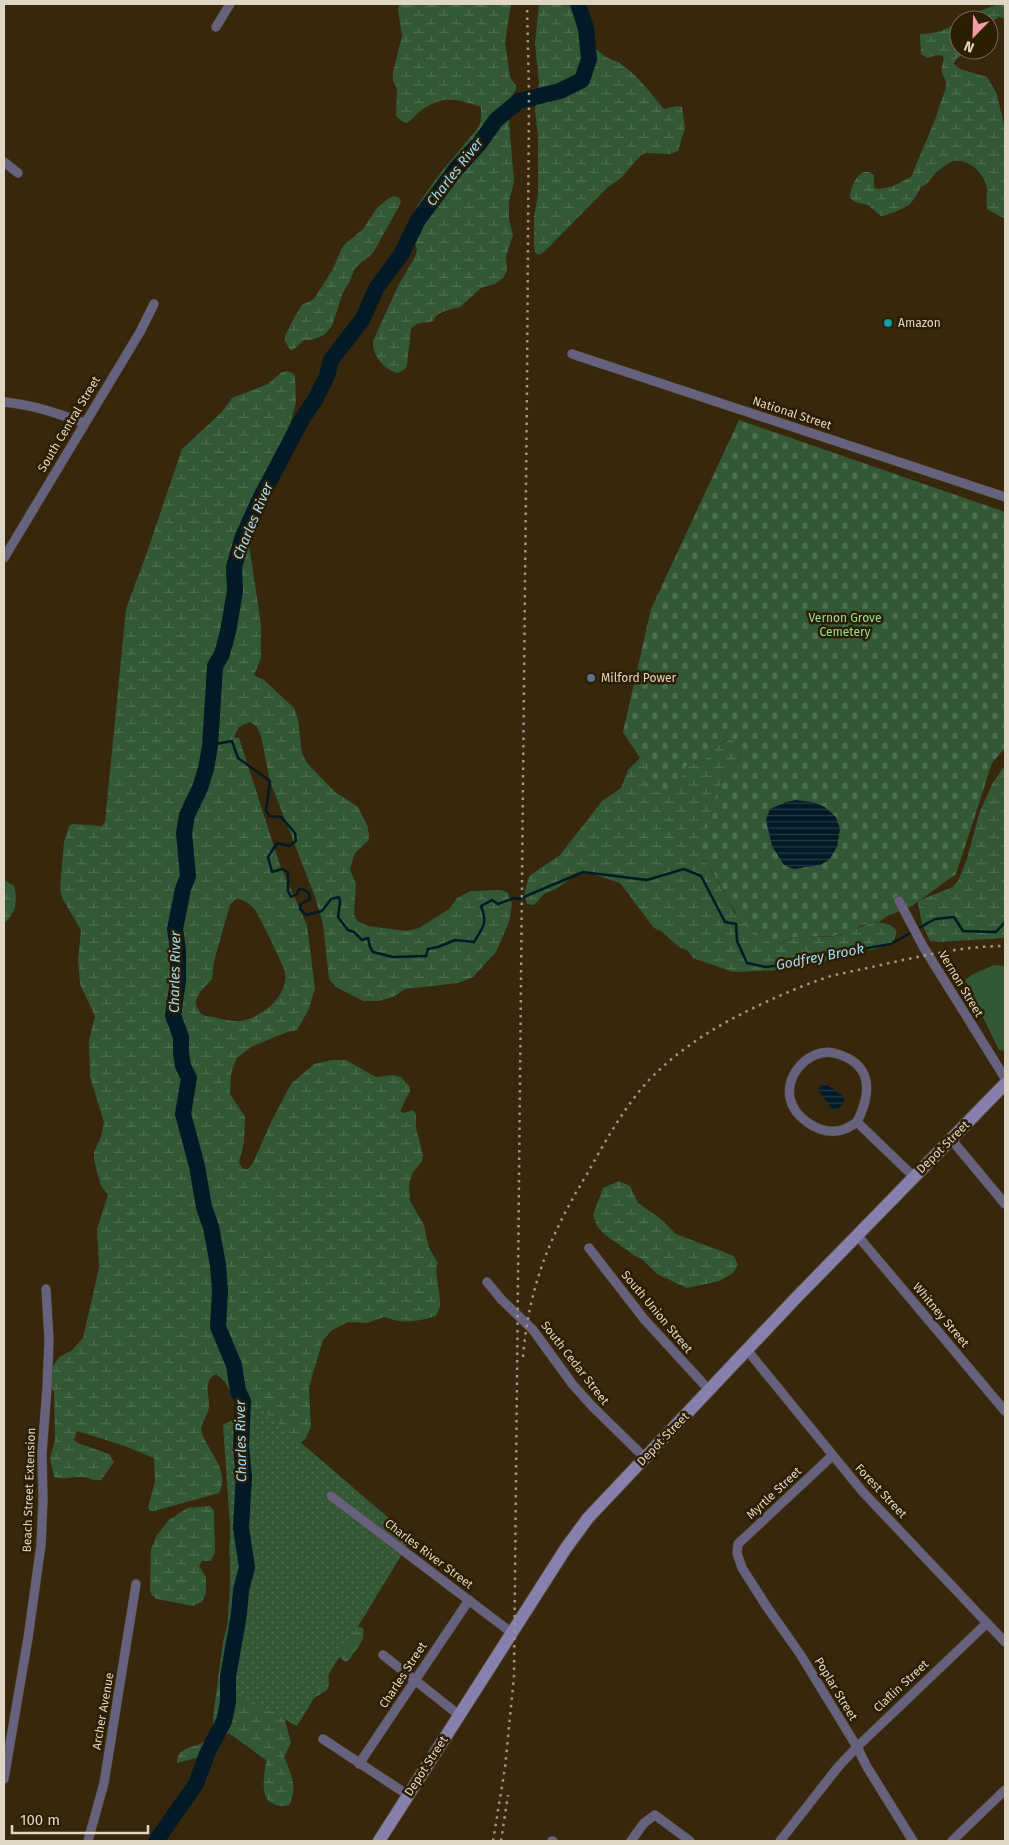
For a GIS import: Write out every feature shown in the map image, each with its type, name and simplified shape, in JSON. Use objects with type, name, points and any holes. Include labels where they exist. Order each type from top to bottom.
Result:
[{"type":"main road","name":"Depot Street","points":[[379,1841],[579,1529],[857,1235],[1005,1084]]},
{"type":"street","points":[[216,27],[230,4]]},
{"type":"street","points":[[4,162],[18,173]]},
{"type":"street","name":"South Central Street","points":[[4,558],[140,332],[154,304]]},
{"type":"street","name":"National Street","points":[[572,354],[1005,497]]},
{"type":"street","points":[[4,402],[51,410],[84,424]]},
{"type":"street","name":"Vernon Street","points":[[899,901],[914,931],[1005,1078]]},
{"type":"street","points":[[828,1053],[847,1058],[858,1066],[865,1075],[868,1085],[865,1108],[857,1122],[840,1130],[829,1131],[813,1126],[800,1116],[792,1104],[790,1092],[792,1081],[803,1062],[815,1054],[828,1053]]},
{"type":"street","points":[[857,1122],[914,1177]]},
{"type":"street","points":[[951,1139],[1005,1204]]},
{"type":"street","name":"Whitney Street","points":[[857,1235],[1005,1411]]},
{"type":"street","name":"South Union Street","points":[[589,1248],[644,1319],[709,1390]]},
{"type":"street","name":"South Cedar Street","points":[[487,1282],[501,1299],[530,1326],[573,1385],[645,1458]]},
{"type":"street","name":"Beach Street Extension","points":[[4,1779],[28,1638],[41,1545],[43,1500],[42,1453],[49,1340],[46,1289]]},
{"type":"street","name":"Forest Street","points":[[747,1350],[862,1491],[1005,1642]]},
{"type":"street","name":"Myrtle Street","points":[[737,1551],[738,1544],[832,1456]]},
{"type":"street","name":"Charles River Street","points":[[331,1496],[512,1633]]},
{"type":"street","name":"Poplar Street","points":[[737,1551],[742,1568],[800,1654],[857,1747],[866,1767],[913,1841]]},
{"type":"street","name":"Archer Avenue","points":[[88,1841],[104,1783],[136,1584]]},
{"type":"street","name":"Charles Street","points":[[359,1764],[469,1600]]},
{"type":"street","name":"Claflin Street","points":[[780,1841],[838,1767],[987,1623]]},
{"type":"street","points":[[383,1655],[460,1715]]},
{"type":"street","points":[[323,1739],[408,1796]]},
{"type":"street","points":[[952,1841],[1005,1790]]},
{"type":"street","points":[[632,1841],[644,1823],[655,1815],[690,1841]]},
{"type":"green space","points":[[399,4],[511,4],[505,43],[510,77],[516,86],[516,90],[511,97],[508,109],[514,182],[509,201],[509,220],[513,235],[506,256],[507,271],[503,278],[495,284],[481,288],[460,307],[442,312],[433,321],[419,323],[414,326],[411,329],[407,365],[405,369],[398,373],[388,369],[380,361],[373,346],[373,341],[398,286],[415,257],[417,249],[415,244],[405,232],[411,218],[428,191],[479,126],[481,113],[481,107],[458,100],[445,100],[421,111],[407,123],[396,116],[397,89],[393,80],[393,72],[402,36]]},
{"type":"green space","points":[[539,4],[572,4],[577,28],[586,46],[595,49],[628,69],[664,109],[677,106],[682,107],[685,128],[678,151],[669,154],[646,153],[641,155],[621,178],[607,188],[543,253],[538,255],[535,252],[534,245],[534,216],[538,195],[538,138],[535,109],[539,83],[535,44]]},
{"type":"green space","points":[[998,4],[1005,4],[1005,19],[999,17],[999,10],[982,10]]},
{"type":"green space","points":[[949,27],[949,60],[956,60],[954,64],[960,69],[987,77],[997,94],[1005,130],[1005,219],[987,209],[987,189],[984,178],[971,165],[960,161],[950,163],[936,173],[921,187],[910,204],[900,210],[881,216],[868,205],[855,202],[850,198],[855,180],[863,172],[869,172],[874,175],[874,187],[878,189],[891,187],[911,177],[937,115],[946,84],[942,73],[943,56],[938,55],[927,58],[921,54],[920,34],[941,31]]},
{"type":"green space","points":[[394,196],[399,198],[401,202],[373,253],[355,268],[343,292],[332,326],[324,335],[312,340],[304,340],[293,350],[290,350],[285,341],[285,336],[302,305],[314,299],[333,269],[344,245],[363,229],[377,208]]},
{"type":"green space","points":[[287,371],[295,376],[296,402],[285,437],[269,469],[255,491],[247,510],[248,537],[261,625],[261,658],[254,675],[264,680],[294,708],[298,719],[302,754],[308,764],[334,791],[358,807],[368,827],[369,840],[355,853],[350,869],[356,884],[354,915],[357,921],[368,926],[407,931],[419,928],[449,909],[457,898],[471,891],[502,890],[508,893],[512,904],[509,922],[496,952],[473,977],[458,983],[405,989],[393,997],[379,1001],[363,1001],[336,987],[329,979],[323,924],[315,897],[270,781],[261,736],[257,727],[250,722],[239,727],[234,737],[239,738],[280,865],[307,925],[315,988],[309,1009],[297,1030],[287,1032],[251,1047],[236,1059],[231,1074],[230,1094],[245,1117],[244,1142],[239,1163],[243,1169],[248,1169],[253,1163],[271,1122],[291,1084],[314,1064],[332,1060],[346,1060],[376,1077],[393,1075],[401,1077],[410,1087],[410,1091],[400,1111],[404,1113],[413,1110],[416,1114],[416,1128],[423,1155],[422,1161],[413,1172],[409,1184],[410,1201],[424,1225],[429,1248],[438,1263],[436,1269],[440,1301],[436,1316],[429,1318],[404,1321],[384,1317],[367,1323],[348,1322],[332,1330],[323,1340],[309,1387],[311,1427],[305,1439],[285,1456],[353,1625],[363,1628],[361,1643],[348,1661],[346,1662],[336,1655],[328,1660],[329,1685],[327,1690],[284,1717],[291,1743],[284,1757],[293,1786],[290,1804],[286,1806],[276,1805],[266,1797],[264,1785],[266,1760],[229,1733],[224,1738],[214,1758],[210,1761],[196,1758],[177,1763],[180,1753],[185,1749],[204,1742],[209,1737],[212,1729],[223,1642],[231,1611],[232,1567],[229,1553],[238,1412],[225,1382],[216,1374],[209,1381],[209,1407],[201,1430],[220,1469],[222,1485],[219,1493],[150,1511],[148,1508],[155,1481],[154,1458],[122,1445],[77,1431],[74,1440],[109,1454],[114,1462],[101,1480],[84,1477],[62,1479],[54,1477],[50,1458],[55,1440],[54,1392],[49,1382],[52,1368],[59,1357],[71,1351],[83,1338],[99,1268],[97,1229],[108,1195],[101,1186],[94,1160],[94,1152],[101,1137],[104,1122],[90,1077],[89,1040],[95,1016],[80,984],[78,960],[81,930],[62,898],[60,889],[64,842],[69,826],[73,824],[102,826],[105,822],[126,609],[182,449],[222,412],[232,398],[268,384],[282,372]],"holes":[[[236,899],[249,904],[255,910],[284,968],[285,981],[278,997],[265,1011],[248,1019],[236,1021],[201,1014],[196,1006],[196,1000],[200,992],[212,979],[214,961],[230,905]]]},
{"type":"green space","name":"Vernon Grove Cemetery","points":[[739,420],[1005,512],[1005,748],[992,763],[956,874],[912,906],[887,916],[879,922],[862,925],[851,932],[833,936],[794,937],[778,944],[766,941],[755,935],[746,926],[737,915],[711,869],[695,852],[724,775],[735,765],[741,754],[738,743],[728,739],[718,745],[704,760],[686,766],[675,787],[662,794],[646,786],[644,779],[646,761],[640,758],[623,732],[651,609]]},
{"type":"green space","points":[[729,739],[738,743],[741,754],[735,765],[724,775],[702,860],[709,866],[735,913],[778,944],[796,937],[835,936],[878,922],[895,929],[896,935],[891,944],[871,950],[852,949],[823,962],[784,970],[733,972],[693,958],[688,951],[679,947],[661,931],[654,928],[620,883],[587,872],[578,873],[556,889],[544,894],[534,905],[527,904],[524,895],[529,876],[560,855],[602,801],[621,788],[628,770],[640,758],[646,761],[645,770],[675,787],[686,766],[704,760],[718,745]]},
{"type":"green space","points":[[1005,765],[1005,938],[930,941],[922,924],[918,903],[920,900],[951,888],[958,881],[967,859],[979,814],[992,784]]},
{"type":"green space","points":[[4,880],[14,886],[16,896],[13,911],[4,923]]},
{"type":"green space","points":[[994,965],[1005,966],[1005,1051],[999,1050],[965,980],[973,974]]},
{"type":"green space","points":[[619,1181],[630,1186],[638,1203],[661,1219],[676,1234],[734,1256],[738,1265],[732,1274],[719,1281],[687,1288],[657,1274],[642,1259],[604,1234],[597,1226],[593,1215],[603,1188]]},
{"type":"green space","points":[[258,1406],[412,1538],[297,1726],[224,1686],[230,1583],[230,1525],[223,1425]]},
{"type":"green space","points":[[210,1506],[214,1511],[215,1552],[211,1561],[202,1561],[199,1566],[206,1577],[206,1593],[202,1602],[193,1606],[157,1599],[150,1590],[151,1549],[157,1535],[169,1520],[187,1508]]},
{"type":"water","points":[[796,800],[812,802],[825,807],[836,817],[840,829],[837,847],[829,860],[820,865],[794,869],[784,865],[772,846],[766,820],[770,809]]},
{"type":"water","points":[[826,1084],[844,1097],[844,1103],[839,1108],[833,1110],[818,1090],[821,1085]]},
{"type":"waterway","name":"Charles River","points":[[156,1841],[196,1784],[207,1754],[224,1721],[228,1702],[228,1677],[239,1614],[241,1590],[247,1567],[241,1528],[244,1476],[241,1446],[243,1401],[238,1391],[234,1365],[218,1327],[220,1291],[218,1265],[211,1227],[204,1207],[197,1166],[183,1114],[189,1078],[183,1066],[181,1037],[173,1015],[178,981],[178,950],[175,929],[183,889],[188,876],[184,833],[187,815],[200,788],[206,769],[210,746],[215,666],[222,654],[228,632],[235,591],[234,567],[243,536],[259,501],[302,419],[315,400],[327,376],[331,360],[362,320],[377,287],[401,255],[418,220],[496,120],[519,101],[560,91],[582,80],[589,59],[586,28],[578,4]]},
{"type":"waterway","name":"Godfrey Brook","points":[[210,734],[216,744],[232,741],[238,758],[270,781],[266,810],[269,816],[281,817],[295,833],[296,841],[289,846],[277,843],[268,857],[272,872],[282,869],[288,872],[288,891],[291,897],[297,894],[299,889],[309,893],[310,899],[301,904],[300,909],[306,915],[322,911],[331,899],[339,897],[338,917],[348,930],[354,932],[362,940],[368,938],[373,952],[393,957],[426,956],[428,949],[455,940],[474,942],[480,933],[484,921],[481,906],[492,900],[498,904],[514,898],[519,899],[583,872],[647,880],[684,869],[701,876],[725,922],[736,924],[737,941],[747,963],[766,967],[891,944],[912,932]]},
{"type":"waterway","name":"Godfrey Brook","points":[[917,929],[935,919],[954,917],[963,931],[996,932],[1005,922]]},
{"type":"railway","points":[[493,1841],[505,1768],[514,1676],[527,386],[529,92],[527,4]]},
{"type":"railway","points":[[523,1357],[530,1307],[536,1284],[543,1262],[562,1218],[623,1113],[649,1080],[676,1055],[735,1017],[799,988],[831,976],[935,953],[977,947],[1005,946]]},
{"type":"railway","points":[[501,1841],[508,1795]]},
{"type":"place","name":"Amazon","points":[[888,323]]},
{"type":"place","name":"Milford Power","points":[[591,678]]}]
